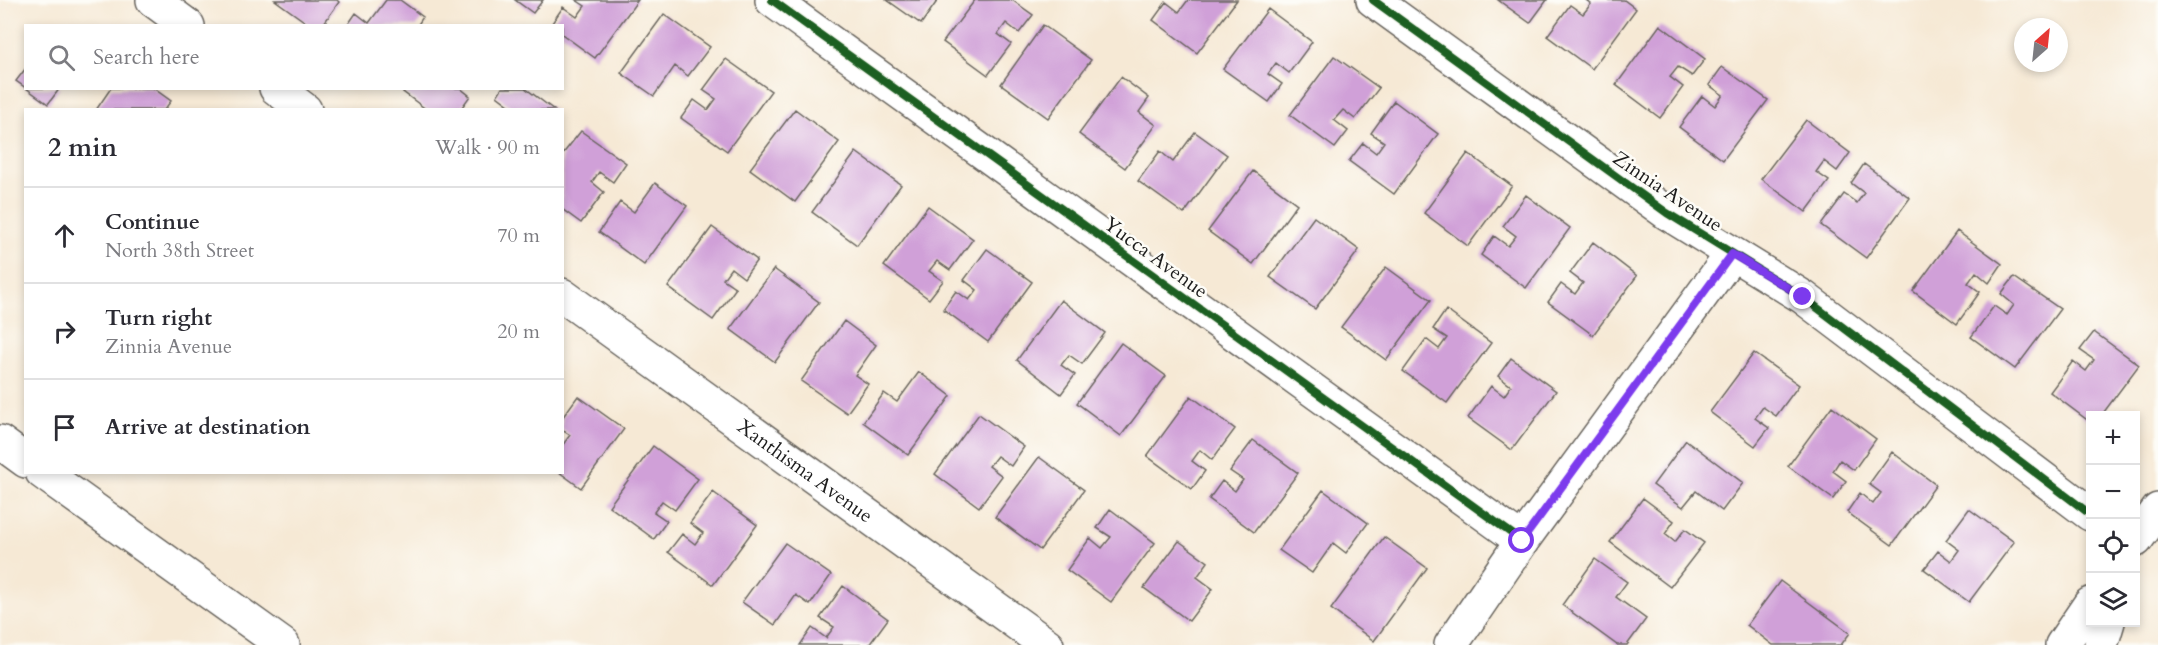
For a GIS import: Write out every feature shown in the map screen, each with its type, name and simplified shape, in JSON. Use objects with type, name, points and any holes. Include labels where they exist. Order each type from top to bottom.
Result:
[{"type":"street","points":[[153,0],[185,24]]},
{"type":"street","name":"Yucca Avenue","points":[[772,0],[1522,541]]},
{"type":"street","name":"Zinnia Avenue","points":[[1372,0],[1667,213],[1803,297],[2086,510]]},
{"type":"street","points":[[279,90],[302,108]]},
{"type":"street","points":[[1451,645],[1522,541],[1732,254]]},
{"type":"street","name":"Xanthisma Avenue","points":[[564,296],[1047,645]]},
{"type":"street","points":[[0,442],[24,459]]},
{"type":"street","points":[[45,474],[283,645]]},
{"type":"street","points":[[2140,535],[2158,510]]},
{"type":"street","points":[[2062,645],[2086,611]]},
{"type":"street","points":[[2101,645],[2106,627]]},
{"type":"building","points":[[275,0],[337,0],[339,2],[323,24],[308,24]]},
{"type":"building","points":[[386,0],[400,0],[423,17],[418,24],[348,24],[356,13],[369,23]]},
{"type":"building","points":[[515,0],[543,0],[533,13]]},
{"type":"building","points":[[576,0],[638,0],[595,58],[564,35],[564,24],[551,24],[563,7],[577,17],[585,6]]},
{"type":"building","points":[[887,0],[938,0],[921,24]]},
{"type":"building","points":[[975,0],[1012,0],[1033,15],[1019,33],[1006,23],[998,34],[1011,44],[988,75],[943,42]]},
{"type":"building","points":[[1188,0],[1237,0],[1197,53],[1153,20],[1166,2],[1179,12]]},
{"type":"building","points":[[1498,0],[1547,0],[1530,23]]},
{"type":"building","points":[[1586,0],[1624,0],[1636,9],[1592,69],[1547,36],[1570,5],[1583,14],[1591,4]]},
{"type":"building","points":[[1268,9],[1312,42],[1289,73],[1276,63],[1268,74],[1282,84],[1269,102],[1223,69]]},
{"type":"building","points":[[664,14],[710,47],[688,76],[675,66],[654,96],[621,73]]},
{"type":"building","points":[[1043,25],[1091,60],[1048,118],[1001,84]]},
{"type":"building","points":[[1660,25],[1705,59],[1692,76],[1678,67],[1670,77],[1683,87],[1660,118],[1616,85]]},
{"type":"building","points":[[1334,56],[1379,88],[1355,119],[1343,110],[1334,120],[1348,131],[1335,148],[1290,115]]},
{"type":"building","points":[[726,59],[771,91],[727,151],[681,118],[694,100],[708,110],[716,99],[703,90]]},
{"type":"building","points":[[1722,67],[1768,100],[1723,160],[1679,127],[1702,96],[1715,106],[1723,95],[1709,85]]},
{"type":"building","points":[[24,71],[24,87],[16,81]]},
{"type":"building","points":[[1121,77],[1149,98],[1139,112],[1156,125],[1125,168],[1079,134]]},
{"type":"building","points":[[29,90],[58,90],[48,104]]},
{"type":"building","points":[[110,90],[156,90],[171,101],[166,108],[97,108]]},
{"type":"building","points":[[404,90],[462,90],[470,96],[461,108],[424,108],[403,92]]},
{"type":"building","points":[[501,90],[528,90],[551,108],[508,108],[510,106],[497,96]]},
{"type":"building","points":[[1394,101],[1438,134],[1394,194],[1349,161],[1363,143],[1376,153],[1384,142],[1371,133]]},
{"type":"building","points":[[795,109],[839,142],[795,202],[750,169]]},
{"type":"building","points":[[1806,120],[1850,153],[1837,171],[1824,161],[1816,172],[1829,181],[1806,212],[1761,179]]},
{"type":"building","points":[[581,131],[626,163],[613,182],[599,172],[592,182],[604,192],[581,223],[564,210],[564,152]]},
{"type":"building","points":[[1195,132],[1227,155],[1184,214],[1138,181],[1160,151],[1173,162]]},
{"type":"building","points":[[856,152],[901,185],[857,245],[812,212]]},
{"type":"building","points":[[1468,153],[1512,186],[1468,246],[1424,213]]},
{"type":"building","points":[[1864,164],[1910,198],[1866,258],[1821,225],[1844,194],[1857,203],[1864,193],[1851,183]]},
{"type":"building","points":[[1253,171],[1297,204],[1253,264],[1208,231]]},
{"type":"building","points":[[655,183],[687,206],[644,265],[599,232],[620,202],[634,212]]},
{"type":"building","points":[[1526,195],[1570,228],[1526,288],[1481,255],[1494,236],[1508,246],[1516,236],[1503,226]]},
{"type":"building","points":[[928,206],[973,239],[950,270],[937,261],[929,271],[943,281],[929,299],[884,266]]},
{"type":"building","points":[[1314,217],[1359,250],[1315,309],[1270,277]]},
{"type":"building","points":[[712,227],[757,260],[744,278],[731,268],[723,279],[736,288],[713,320],[668,287]]},
{"type":"building","points":[[1957,231],[2002,264],[1989,283],[1976,272],[1968,283],[1980,292],[1957,324],[1913,291]]},
{"type":"building","points":[[1593,242],[1637,276],[1593,335],[1548,302],[1561,284],[1575,294],[1583,283],[1570,273]]},
{"type":"building","points":[[987,249],[1032,282],[988,342],[943,309],[956,291],[969,300],[977,290],[964,280]]},
{"type":"building","points":[[1386,267],[1431,300],[1386,360],[1341,327]]},
{"type":"building","points":[[774,269],[819,302],[775,362],[730,329]]},
{"type":"building","points":[[2014,277],[2060,309],[2015,369],[1971,337],[1994,306],[2007,315],[2014,305],[2001,294]]},
{"type":"building","points":[[1061,300],[1105,333],[1082,364],[1069,355],[1061,365],[1075,375],[1061,394],[1017,360]]},
{"type":"building","points":[[1446,310],[1491,343],[1447,403],[1403,371],[1426,339],[1439,349],[1447,338],[1433,329]]},
{"type":"building","points":[[844,321],[876,345],[855,375],[868,384],[847,413],[801,381]]},
{"type":"building","points":[[2094,332],[2139,365],[2105,411],[2086,411],[2086,419],[2050,392],[2073,361],[2086,371],[2094,360],[2080,350]]},
{"type":"building","points":[[1121,343],[1166,376],[1121,436],[1077,403]]},
{"type":"building","points":[[1754,353],[1799,385],[1776,416],[1763,407],[1755,418],[1769,428],[1755,446],[1710,412]]},
{"type":"building","points":[[1511,358],[1556,391],[1512,450],[1468,418],[1491,386],[1504,396],[1511,386],[1498,376]]},
{"type":"building","points":[[919,372],[951,396],[908,455],[863,422],[884,393],[897,402]]},
{"type":"building","points":[[578,396],[624,429],[581,488],[562,474],[564,474],[564,443],[570,435],[564,431],[564,415]]},
{"type":"building","points":[[1191,396],[1235,429],[1212,460],[1200,450],[1192,461],[1205,471],[1192,489],[1147,456]]},
{"type":"building","points":[[1832,406],[1876,439],[1854,470],[1840,460],[1833,471],[1846,481],[1833,499],[1788,466]]},
{"type":"building","points":[[979,414],[1024,447],[1011,466],[997,456],[989,466],[1002,476],[979,507],[935,474]]},
{"type":"building","points":[[1253,440],[1298,473],[1254,532],[1209,499],[1222,481],[1235,491],[1243,480],[1230,471]]},
{"type":"building","points":[[1686,440],[1743,483],[1722,511],[1696,491],[1683,507],[1653,485]]},
{"type":"building","points":[[653,446],[698,479],[675,510],[662,501],[654,512],[667,521],[654,539],[609,506]]},
{"type":"building","points":[[1892,452],[1936,485],[1892,545],[1847,512],[1860,493],[1873,504],[1881,493],[1869,484]]},
{"type":"building","points":[[1039,457],[1084,490],[1040,550],[995,517]]},
{"type":"building","points":[[1323,490],[1368,523],[1346,553],[1333,543],[1312,573],[1279,550]]},
{"type":"building","points":[[713,492],[757,525],[713,585],[668,552],[682,534],[695,544],[703,533],[690,523]]},
{"type":"building","points":[[1643,498],[1674,521],[1665,534],[1675,542],[1685,529],[1704,543],[1670,587],[1610,542]]},
{"type":"building","points":[[1110,509],[1155,543],[1111,602],[1067,570],[1090,538],[1102,548],[1111,537],[1097,528]]},
{"type":"building","points":[[1969,509],[2014,542],[1969,602],[1924,569],[1938,551],[1951,561],[1959,550],[1946,540]]},
{"type":"building","points":[[1384,537],[1427,568],[1374,641],[1331,609]]},
{"type":"building","points":[[1179,541],[1208,562],[1197,577],[1213,589],[1189,621],[1144,588]]},
{"type":"building","points":[[785,543],[831,575],[810,605],[796,595],[775,625],[742,602]]},
{"type":"building","points":[[1595,559],[1627,582],[1616,597],[1646,619],[1627,645],[1617,645],[1562,605]]},
{"type":"building","points":[[1780,581],[1850,633],[1841,645],[1773,645],[1747,625]]},
{"type":"building","points":[[843,586],[888,619],[869,645],[800,645],[812,628],[826,638],[834,627],[820,618]]},
{"type":"cycle path","points":[[772,0],[1522,541]]},
{"type":"cycle path","points":[[1373,0],[1667,213],[1803,297],[2086,511]]},
{"type":"route","points":[[1522,541],[1732,254],[1803,297]]}]
